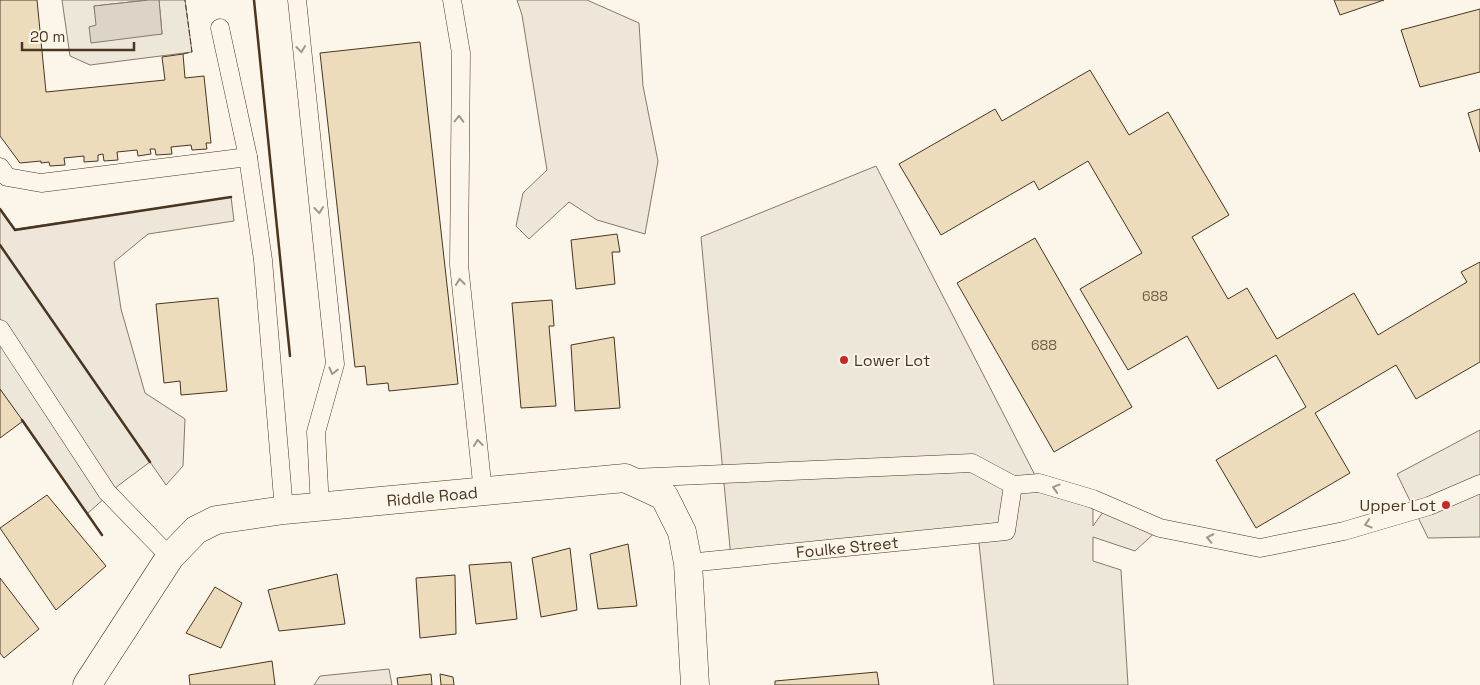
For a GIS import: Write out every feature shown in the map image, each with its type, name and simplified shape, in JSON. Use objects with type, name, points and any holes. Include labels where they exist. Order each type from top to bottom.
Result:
[{"type":"street","name":"Riddle Road","points":[[88,685],[170,557],[196,530],[216,520],[284,510],[625,478]]},
{"type":"street","points":[[625,478],[664,496],[682,532],[688,563],[695,685]]},
{"type":"lane","points":[[297,0],[335,364],[316,432],[320,507]]},
{"type":"lane","points":[[452,0],[461,53],[459,265],[483,492]]},
{"type":"lane","points":[[220,28],[248,157],[264,260],[284,510]]},
{"type":"lane","points":[[0,166],[7,177],[42,183],[248,157]]},
{"type":"lane","points":[[0,329],[107,492],[170,557]]},
{"type":"lane","points":[[625,478],[972,463],[1012,485],[1039,483],[1093,498],[1160,528],[1260,548],[1344,532],[1429,506],[1480,484]]},
{"type":"lane","name":"Foulke Street","points":[[688,563],[1006,531],[1012,485]]},
{"type":"shaded area","points":[[62,0],[149,0],[94,6],[97,26],[89,27],[162,34],[159,0],[185,0],[192,52],[90,65],[70,56]]},
{"type":"shaded area","points":[[159,0],[162,34],[91,43],[89,27],[96,25],[94,6]]},
{"type":"shaded area","points":[[517,0],[587,0],[639,23],[643,86],[658,161],[645,234],[597,220],[569,202],[529,239],[516,226],[523,193],[547,170],[522,15]]},
{"type":"shaded area","name":"Lower Lot","points":[[876,166],[1039,483],[1093,499],[1093,526],[1108,505],[1160,528],[1135,551],[1093,537],[1093,561],[1121,570],[1128,685],[994,685],[978,534],[731,558],[701,237]]},
{"type":"shaded area","points":[[231,197],[234,221],[148,234],[114,262],[121,309],[145,393],[185,419],[183,466],[166,485],[0,245],[0,209],[15,229]]},
{"type":"shaded area","points":[[0,245],[150,462],[119,485],[87,514],[0,389]]},
{"type":"shaded area","name":"Upper Lot","points":[[1480,430],[1480,537],[1428,538],[1397,474]]},
{"type":"shaded area","points":[[389,669],[392,685],[314,685],[320,676]]},
{"type":"building","points":[[0,0],[37,0],[46,92],[165,80],[162,57],[183,54],[185,78],[204,76],[211,143],[206,143],[207,149],[192,150],[191,145],[171,147],[172,154],[156,155],[155,149],[150,149],[151,154],[138,156],[137,150],[117,152],[118,160],[104,161],[103,154],[98,155],[98,161],[84,162],[84,156],[64,158],[65,165],[50,166],[49,162],[41,163],[41,161],[20,163],[0,136]]},
{"type":"building","points":[[1334,0],[1384,0],[1340,15]]},
{"type":"building","points":[[1480,9],[1480,72],[1420,87],[1401,30]]},
{"type":"building","points":[[420,42],[458,384],[389,391],[388,383],[367,385],[365,366],[355,367],[320,53]]},
{"type":"building","points":[[1090,70],[1129,135],[1168,112],[1229,215],[1192,237],[1228,299],[1247,288],[1277,339],[1354,293],[1378,335],[1467,282],[1461,272],[1480,262],[1480,362],[1416,399],[1396,365],[1315,413],[1350,473],[1256,528],[1216,460],[1306,407],[1276,355],[1218,389],[1187,336],[1128,370],[1080,289],[1142,253],[1088,161],[1039,190],[1034,181],[941,235],[899,164],[995,109],[1002,121]]},
{"type":"building","points":[[1480,109],[1480,152],[1468,113]]},
{"type":"building","points":[[617,234],[620,252],[612,252],[615,284],[576,289],[571,240]]},
{"type":"building","points":[[1035,238],[1132,407],[1054,452],[957,283]]},
{"type":"building","points":[[218,298],[227,391],[181,395],[180,381],[164,383],[156,304]]},
{"type":"building","points":[[552,300],[554,326],[549,326],[556,406],[521,408],[512,303]]},
{"type":"building","points":[[614,337],[620,408],[575,411],[571,345]]},
{"type":"building","points":[[0,389],[23,421],[0,438]]},
{"type":"building","points":[[47,495],[106,566],[56,610],[0,528]]},
{"type":"building","points":[[628,544],[637,606],[598,609],[590,554]]},
{"type":"building","points":[[570,548],[577,610],[541,617],[532,558]]},
{"type":"building","points":[[511,562],[517,619],[476,624],[469,565]]},
{"type":"building","points":[[337,574],[345,624],[279,631],[268,590]]},
{"type":"building","points":[[455,575],[456,634],[420,638],[416,578]]},
{"type":"building","points":[[0,578],[39,629],[4,658],[0,653]]},
{"type":"building","points":[[215,587],[242,603],[221,648],[186,633]]},
{"type":"building","points":[[272,661],[275,685],[190,685],[189,675]]},
{"type":"building","points":[[877,672],[879,685],[775,685],[775,681]]},
{"type":"building","points":[[431,674],[432,685],[398,685],[397,678]]},
{"type":"building","points":[[440,674],[453,677],[454,685],[441,685]]},
{"type":"fence","points":[[183,54],[192,52],[185,0]]},
{"type":"wall","points":[[254,0],[290,356]]},
{"type":"wall","points":[[0,209],[15,230],[231,197]]},
{"type":"wall","points":[[0,245],[150,462]]},
{"type":"wall","points":[[22,420],[102,535]]},
{"type":"place","name":"Lower Lot","points":[[844,360]]},
{"type":"place","name":"Upper Lot","points":[[1446,505]]}]
